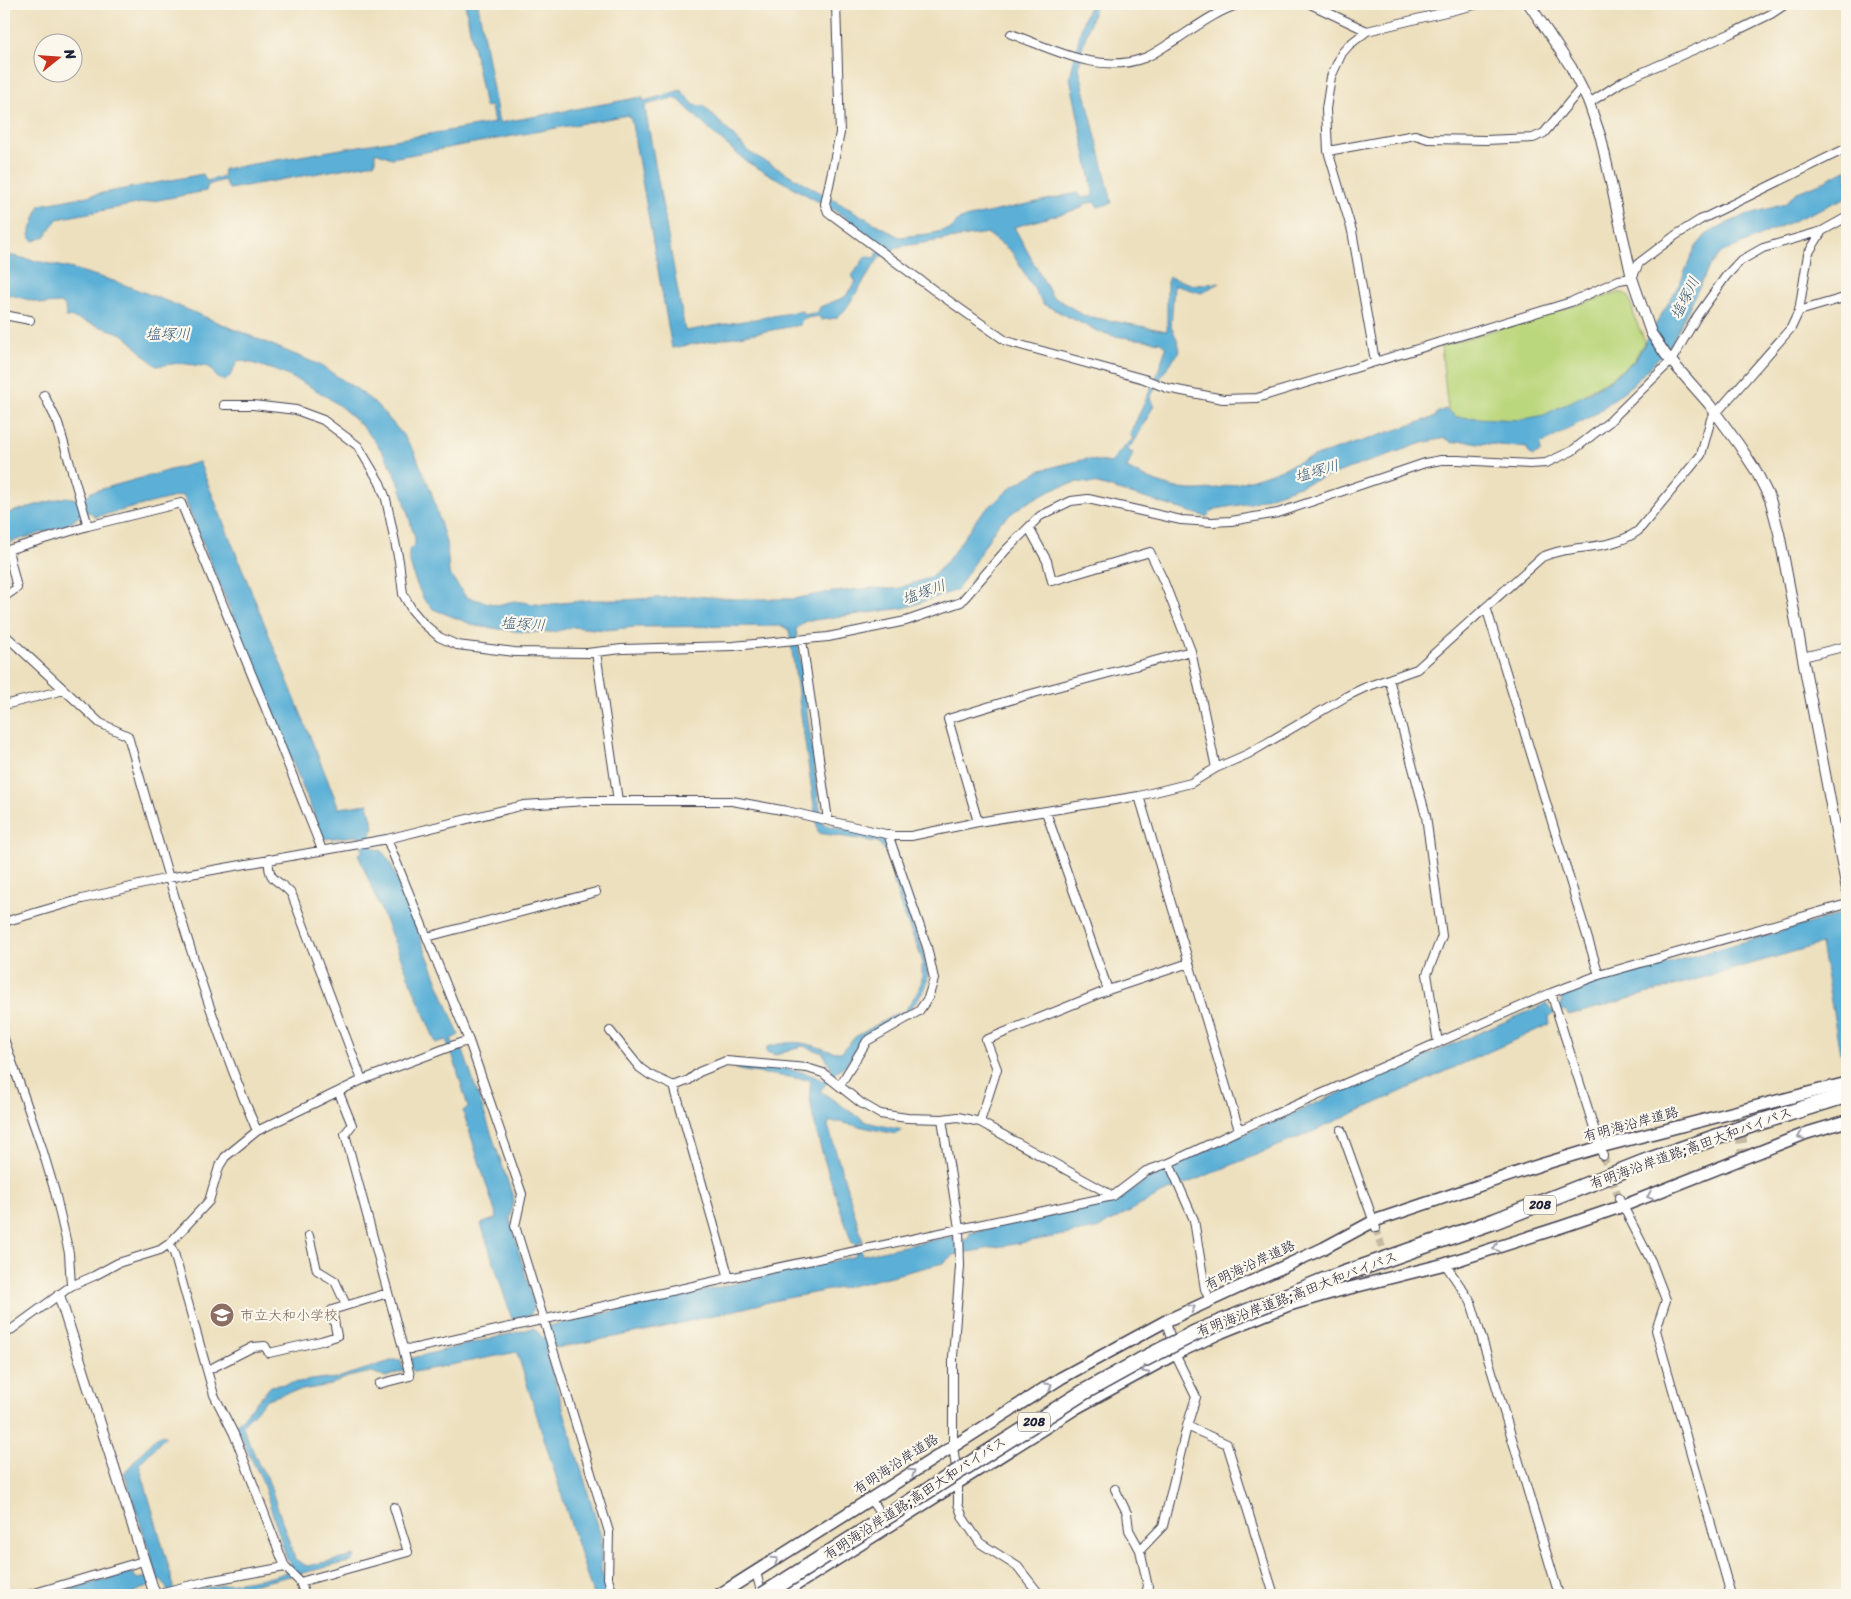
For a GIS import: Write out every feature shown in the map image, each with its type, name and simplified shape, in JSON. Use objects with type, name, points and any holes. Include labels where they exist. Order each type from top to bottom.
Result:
[{"type":"highway","name":"有明海沿岸道路;高田大和バイパス","points":[[762,1595],[1084,1392],[1197,1332],[1323,1281],[1496,1221],[1647,1161],[1754,1124],[1847,1095]]},
{"type":"main road","name":"有明海沿岸道路","points":[[719,1595],[1061,1378],[1166,1321],[1324,1248],[1375,1225],[1540,1165],[1601,1152],[1847,1083]]},
{"type":"main road","points":[[780,1595],[1076,1408],[1175,1354],[1238,1325],[1289,1305],[1390,1273],[1445,1264],[1621,1202],[1807,1133],[1847,1121]]},
{"type":"street","points":[[836,4],[840,133],[825,204],[828,212],[935,292],[1006,341],[1144,379],[1167,388],[1222,399],[1258,398],[1570,302],[1619,280],[1632,278]]},
{"type":"street","points":[[1012,34],[1075,57],[1104,65],[1114,64],[1146,58],[1218,13],[1240,4]]},
{"type":"street","points":[[1310,4],[1366,31]]},
{"type":"street","points":[[1375,362],[1352,231],[1328,151],[1326,109],[1331,77],[1335,65],[1342,54],[1366,31],[1479,4]]},
{"type":"street","points":[[1529,4],[1571,67],[1589,103],[1600,138],[1635,290],[1651,333],[1739,445],[1756,471],[1770,499],[1779,533],[1847,889]]},
{"type":"street","points":[[1589,103],[1625,80],[1741,29],[1786,4]]},
{"type":"street","points":[[1328,151],[1415,135],[1428,139],[1486,140],[1533,138],[1544,133],[1582,87]]},
{"type":"street","points":[[1632,278],[1639,263],[1676,235],[1700,220],[1847,148]]},
{"type":"street","points":[[224,404],[296,410],[323,420],[358,446],[380,483],[386,499],[399,561],[403,594],[412,610],[439,637],[457,645],[515,652],[596,652],[622,649],[733,646],[802,640],[828,637],[906,621],[961,602],[1006,550],[1040,516],[1071,501],[1088,500],[1182,520],[1231,521],[1278,513],[1425,463],[1441,460],[1546,463],[1572,451],[1609,422],[1669,358],[1726,276],[1740,261],[1763,248],[1822,231],[1847,217]]},
{"type":"street","points":[[4,922],[82,899],[168,878],[387,839],[524,806],[618,801],[732,801],[888,834],[911,836],[978,822],[1139,796],[1191,783],[1216,768],[1248,754],[1347,696],[1366,687],[1417,669],[1542,557],[1562,550],[1590,547],[1629,538],[1638,530],[1701,455],[1711,419],[1791,328],[1799,311],[1808,254],[1822,231]]},
{"type":"street","points":[[1799,311],[1847,297]]},
{"type":"street","points":[[4,315],[30,320]]},
{"type":"street","points":[[44,395],[58,423],[87,523]]},
{"type":"street","points":[[4,597],[17,588],[6,550],[87,523],[181,503],[322,850]]},
{"type":"street","points":[[1028,528],[1047,561],[1052,581],[1150,552],[1191,650],[1216,768]]},
{"type":"street","points":[[1486,607],[1599,975]]},
{"type":"street","points":[[4,636],[100,722],[128,736],[168,878],[231,1071],[257,1131]]},
{"type":"street","points":[[802,640],[828,820]]},
{"type":"street","points":[[1803,657],[1847,646]]},
{"type":"street","points":[[978,822],[948,719],[1027,695],[1191,650]]},
{"type":"street","points":[[596,652],[618,801]]},
{"type":"street","points":[[1389,679],[1425,808],[1440,918],[1442,936],[1427,974],[1438,1042]]},
{"type":"street","points":[[4,706],[64,690]]},
{"type":"street","points":[[1139,796],[1240,1130]]},
{"type":"street","points":[[1046,812],[1108,990]]},
{"type":"street","points":[[840,1085],[867,1041],[919,1011],[928,998],[934,979],[927,947],[888,834]]},
{"type":"street","points":[[387,839],[469,1041],[522,1194],[515,1226],[609,1532],[608,1578],[613,1595]]},
{"type":"street","points":[[269,859],[268,870],[272,878],[288,889],[292,895],[362,1080]]},
{"type":"street","points":[[427,937],[596,892]]},
{"type":"street","points":[[403,1348],[412,1349],[729,1278],[1113,1196],[1146,1170],[1169,1163],[1551,993],[1599,975],[1847,904]]},
{"type":"street","points":[[980,1122],[997,1070],[986,1040],[1108,990],[1189,963]]},
{"type":"street","points":[[1551,993],[1601,1152]]},
{"type":"street","points":[[610,1031],[640,1068],[650,1075],[674,1086],[689,1080],[699,1072],[726,1061],[807,1068],[823,1073],[861,1103],[880,1114],[907,1118],[942,1119],[958,1117],[980,1122],[1113,1196]]},
{"type":"street","points":[[4,1039],[41,1145],[55,1192],[69,1253],[71,1286]]},
{"type":"street","points":[[4,1335],[60,1298],[71,1286],[118,1263],[171,1248],[209,1201],[219,1167],[225,1157],[257,1131],[362,1080],[460,1042],[469,1041]]},
{"type":"street","points":[[674,1086],[729,1278]]},
{"type":"street","points":[[338,1093],[352,1125],[345,1134],[410,1376],[379,1384]]},
{"type":"street","points":[[942,1119],[959,1228],[960,1266],[953,1358],[953,1446],[958,1482],[958,1504],[971,1531],[980,1543],[1018,1567],[1040,1595]]},
{"type":"street","points":[[1341,1130],[1375,1225]]},
{"type":"street","points":[[1169,1163],[1194,1220],[1206,1289],[1210,1300]]},
{"type":"street","points":[[1621,1202],[1651,1261],[1666,1300],[1656,1330],[1731,1595]]},
{"type":"street","points":[[309,1236],[317,1270],[335,1281],[346,1304]]},
{"type":"street","points":[[171,1248],[214,1396],[234,1434],[285,1567],[300,1582],[305,1595]]},
{"type":"street","points":[[1445,1264],[1471,1302],[1559,1595]]},
{"type":"street","points":[[208,1370],[253,1347],[265,1346],[270,1353],[337,1336],[332,1310],[346,1304],[388,1293]]},
{"type":"street","points":[[60,1298],[155,1595],[208,1581],[285,1567]]},
{"type":"street","points":[[1140,1550],[1164,1526],[1187,1426],[1196,1397],[1175,1354],[1166,1321]]},
{"type":"street","points":[[1187,1426],[1227,1444],[1274,1595]]},
{"type":"street","points":[[1115,1489],[1127,1513],[1129,1530],[1140,1550],[1148,1587],[1145,1595]]},
{"type":"street","points":[[870,1499],[890,1526]]},
{"type":"street","points":[[300,1582],[408,1552],[394,1507]]},
{"type":"street","points":[[28,1595],[143,1560]]},
{"type":"street","points":[[756,1572],[762,1595]]},
{"type":"green space","points":[[1617,293],[1624,293],[1629,297],[1635,319],[1645,341],[1634,360],[1613,377],[1585,393],[1537,426],[1460,420],[1450,414],[1441,346]]},
{"type":"water","name":"塩塚川","points":[[465,4],[478,4],[499,123],[642,97],[644,101],[681,90],[694,105],[704,106],[749,152],[899,237],[928,234],[951,229],[960,219],[1078,193],[1082,198],[1094,196],[1070,77],[1083,21],[1090,4],[1096,4],[1082,48],[1079,68],[1112,203],[1098,207],[1094,202],[1083,204],[1082,208],[1014,227],[1052,296],[1085,316],[1167,331],[1167,282],[1169,277],[1194,285],[1219,283],[1201,293],[1174,285],[1171,327],[1178,341],[1180,351],[1164,372],[1150,398],[1154,405],[1136,439],[1127,450],[1133,453],[1127,468],[1157,482],[1189,490],[1216,488],[1261,476],[1435,417],[1437,413],[1445,409],[1457,417],[1519,420],[1544,415],[1613,378],[1635,360],[1680,283],[1695,248],[1706,235],[1746,215],[1785,204],[1795,193],[1847,169],[1847,197],[1721,253],[1708,269],[1670,346],[1633,384],[1595,414],[1540,445],[1541,452],[1532,456],[1527,448],[1461,441],[1453,443],[1445,438],[1422,443],[1251,503],[1216,509],[1209,513],[1207,517],[1098,484],[1078,482],[1055,488],[1039,496],[1020,507],[998,524],[957,590],[904,608],[806,621],[796,629],[822,824],[884,839],[890,849],[913,925],[924,953],[928,977],[925,989],[909,1011],[860,1039],[847,1065],[837,1071],[820,1091],[866,1122],[902,1130],[896,1134],[839,1122],[829,1122],[828,1126],[863,1241],[858,1243],[862,1255],[953,1236],[955,1242],[968,1239],[970,1233],[1117,1201],[1149,1178],[1180,1162],[1546,1004],[1552,1011],[1561,1007],[1562,993],[1839,915],[1847,963],[1847,1048],[1844,1054],[1840,1053],[1821,944],[1575,1014],[1569,1015],[1564,1010],[1549,1016],[1550,1024],[1312,1132],[1161,1194],[1097,1229],[953,1255],[943,1263],[855,1285],[777,1300],[660,1328],[556,1348],[554,1344],[545,1348],[601,1536],[601,1570],[608,1595],[593,1595],[517,1352],[414,1372],[411,1368],[386,1377],[372,1372],[348,1377],[330,1385],[286,1393],[267,1399],[242,1425],[259,1465],[267,1477],[295,1559],[307,1566],[355,1556],[353,1561],[214,1594],[170,1595],[162,1580],[129,1595],[51,1595],[132,1572],[137,1579],[157,1575],[124,1473],[155,1438],[163,1434],[165,1437],[139,1464],[175,1593],[276,1576],[292,1570],[262,1480],[235,1426],[271,1386],[326,1378],[331,1380],[394,1360],[400,1360],[403,1368],[411,1365],[412,1358],[534,1328],[543,1338],[549,1336],[549,1326],[856,1256],[855,1243],[852,1243],[824,1160],[812,1113],[811,1080],[734,1068],[739,1065],[782,1068],[814,1076],[823,1081],[832,1069],[823,1053],[803,1046],[776,1055],[766,1052],[767,1047],[797,1043],[842,1052],[855,1037],[905,1011],[920,988],[922,959],[902,910],[885,851],[878,842],[818,833],[789,630],[782,626],[635,627],[606,630],[573,627],[553,632],[523,632],[476,626],[433,609],[424,600],[415,580],[409,559],[409,550],[415,544],[415,538],[394,472],[382,450],[349,414],[329,398],[308,385],[262,366],[238,360],[230,376],[225,381],[217,378],[210,367],[179,363],[156,366],[123,334],[66,317],[65,306],[60,303],[44,304],[4,293],[4,254],[73,269],[117,282],[320,365],[358,390],[377,405],[414,451],[431,491],[447,546],[449,573],[466,597],[497,605],[514,601],[543,605],[590,600],[693,596],[736,599],[793,599],[825,593],[872,588],[896,589],[926,579],[934,575],[948,560],[979,516],[1013,486],[1041,470],[1086,459],[1111,463],[1133,439],[1130,434],[1157,375],[1166,348],[1161,342],[1114,336],[1097,331],[1043,304],[1011,251],[987,233],[897,247],[879,258],[845,310],[836,318],[821,320],[819,316],[802,319],[800,325],[672,348],[631,119],[628,115],[392,158],[375,152],[375,163],[229,189],[224,180],[208,185],[206,191],[57,219],[45,237],[33,241],[29,235],[40,205],[203,174],[206,181],[223,177],[224,169],[494,123],[491,106],[485,107]],"holes":[[[673,98],[679,100],[714,134],[747,162],[839,213],[883,246],[874,258],[866,256],[852,276],[856,282],[845,297],[820,307],[818,312],[804,315],[802,311],[685,331],[645,108],[646,105]]]},
{"type":"water","points":[[199,462],[339,808],[368,804],[374,828],[370,832],[373,848],[381,850],[390,862],[459,1035],[451,1039],[457,1050],[463,1051],[514,1200],[510,1220],[534,1305],[530,1316],[512,1319],[481,1224],[497,1218],[463,1111],[468,1107],[453,1056],[446,1040],[436,1043],[358,854],[363,851],[359,836],[324,839],[183,495],[95,517],[90,512],[82,514],[68,525],[4,544],[4,514],[66,497],[78,499],[86,497],[91,492]]},
{"type":"tunnel","points":[[1738,1116],[1743,1152]]},
{"type":"tunnel","points":[[1603,1156],[1619,1198]]},
{"type":"tunnel","points":[[1376,1228],[1388,1268]]},
{"type":"place","name":"市立大和小学校","points":[[222,1315]]}]
